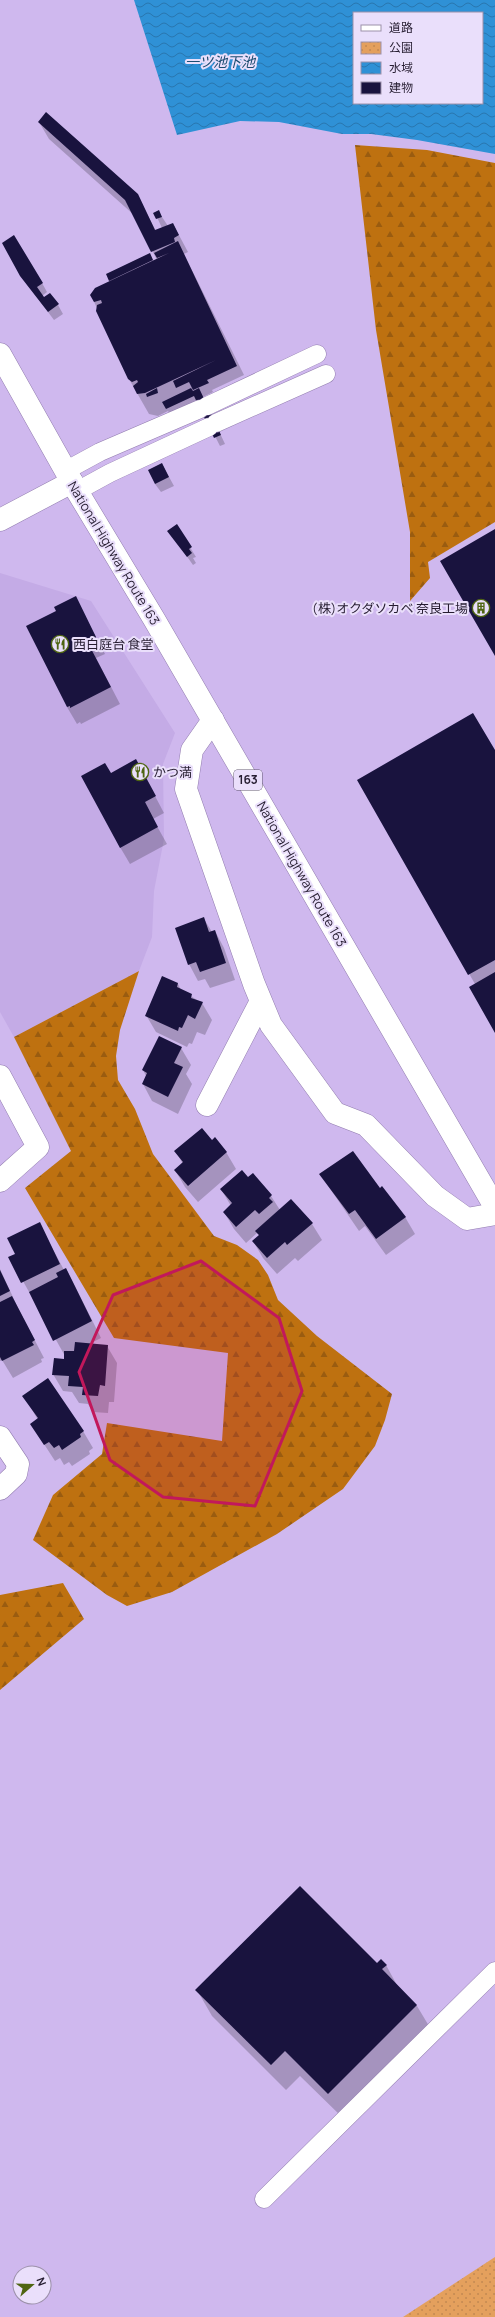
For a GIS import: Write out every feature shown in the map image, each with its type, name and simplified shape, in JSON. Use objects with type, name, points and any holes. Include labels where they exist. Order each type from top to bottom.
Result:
[{"type":"main road","name":"National Highway Route 163","points":[[0,354],[71,481],[213,720],[495,1207]]},
{"type":"main road","points":[[0,520],[71,481]]},
{"type":"main road","points":[[213,720],[192,750],[186,789],[261,1001],[271,1025],[335,1112],[366,1125],[435,1196],[467,1219],[495,1214]]},
{"type":"main road","points":[[207,1105],[261,1001]]},
{"type":"main road","points":[[0,1076],[38,1147],[0,1181]]},
{"type":"main road","points":[[0,1437],[18,1464],[16,1474],[0,1489]]},
{"type":"lane","points":[[71,481],[100,452],[204,407],[317,354]]},
{"type":"lane","points":[[71,481],[110,472],[326,374]]},
{"type":"lane","points":[[264,2199],[495,1971]]},
{"type":"highlighted area","points":[[201,1261],[279,1318],[302,1391],[255,1506],[163,1497],[110,1460],[79,1372],[113,1295]]},
{"type":"shaded area","points":[[0,573],[91,601],[175,733],[163,764],[164,839],[154,891],[152,937],[139,971],[14,1037],[0,1012]]},
{"type":"green space","points":[[355,145],[427,150],[495,163],[495,522],[428,562],[430,578],[410,601],[410,532],[376,330]]},
{"type":"green space","points":[[139,971],[120,1030],[116,1056],[118,1080],[135,1109],[153,1154],[214,1236],[237,1245],[258,1260],[268,1275],[278,1300],[317,1336],[392,1394],[385,1420],[375,1446],[343,1489],[277,1534],[172,1592],[127,1606],[107,1595],[33,1540],[53,1495],[102,1454],[107,1423],[222,1441],[228,1353],[114,1338],[25,1188],[71,1151],[14,1037]]},
{"type":"green space","points":[[63,1583],[84,1619],[0,1690],[0,1595]]},
{"type":"green space","points":[[495,2257],[495,2317],[403,2317]]},
{"type":"water","name":"一ツ池下池","points":[[134,0],[495,0],[495,154],[417,140],[371,134],[342,134],[279,122],[240,121],[177,135]]},
{"type":"building","points":[[46,112],[138,194],[155,230],[173,223],[179,235],[174,238],[175,242],[151,252],[125,200],[38,122]]},
{"type":"building","points":[[159,210],[162,217],[156,219],[153,213]]},
{"type":"building","points":[[14,235],[43,283],[37,287],[44,297],[50,293],[59,304],[48,312],[20,276],[2,243]]},
{"type":"building","points":[[178,241],[237,366],[207,380],[209,383],[193,390],[189,382],[176,388],[173,381],[216,360],[145,393],[137,394],[133,386],[138,382],[137,380],[132,382],[128,379],[96,311],[97,305],[102,303],[101,300],[94,302],[90,295],[95,288],[169,253],[157,258],[154,253]]},
{"type":"building","points":[[150,253],[153,260],[109,281],[106,274]]},
{"type":"building","points":[[157,388],[158,393],[147,397],[146,394]]},
{"type":"building","points":[[191,388],[193,391],[199,388],[221,435],[214,438],[194,396],[166,409],[162,402]]},
{"type":"building","points":[[162,463],[169,477],[155,484],[148,470]]},
{"type":"building","points":[[177,524],[192,547],[189,549],[192,553],[187,557],[167,531]]},
{"type":"building","name":"(株)オクダソカベ 奈良工場","points":[[495,529],[495,656],[440,561]]},
{"type":"building","points":[[76,596],[96,637],[87,641],[111,687],[70,708],[70,706],[67,707],[26,626],[56,611],[54,607]]},
{"type":"building","points":[[473,713],[495,750],[495,960],[468,975],[357,780]]},
{"type":"building","points":[[136,759],[156,796],[145,802],[158,827],[120,848],[81,776],[105,763],[111,773]]},
{"type":"building","points":[[204,917],[209,932],[215,930],[226,963],[200,972],[196,962],[188,965],[175,928]]},
{"type":"building","points":[[495,972],[495,1033],[469,987]]},
{"type":"building","points":[[162,976],[178,983],[177,987],[192,994],[191,998],[203,1002],[195,1019],[188,1015],[182,1028],[179,1027],[178,1031],[145,1016]]},
{"type":"building","points":[[159,1036],[182,1047],[174,1063],[183,1067],[168,1097],[142,1084],[147,1073],[142,1070]]},
{"type":"building","points":[[202,1128],[212,1140],[215,1137],[227,1152],[188,1186],[174,1170],[183,1162],[174,1151]]},
{"type":"building","points":[[353,1151],[380,1188],[382,1186],[406,1217],[376,1239],[355,1210],[349,1214],[319,1174]]},
{"type":"building","points":[[242,1170],[248,1177],[253,1173],[272,1195],[269,1198],[273,1202],[259,1214],[255,1210],[236,1227],[223,1212],[232,1203],[220,1189]]},
{"type":"building","points":[[291,1199],[313,1223],[287,1245],[285,1242],[267,1258],[252,1241],[259,1235],[255,1231]]},
{"type":"building","points":[[40,1222],[60,1264],[21,1283],[8,1257],[15,1254],[7,1238]]},
{"type":"building","points":[[66,1268],[92,1321],[53,1341],[29,1292],[58,1277],[56,1273]]},
{"type":"building","points":[[0,1270],[10,1291],[0,1296]]},
{"type":"building","points":[[12,1296],[35,1340],[32,1342],[34,1345],[2,1361],[0,1357],[0,1302]]},
{"type":"building","points":[[75,1342],[108,1345],[105,1386],[100,1385],[98,1396],[82,1395],[83,1387],[68,1386],[69,1376],[52,1375],[54,1358],[64,1359],[64,1351],[74,1351]]},
{"type":"building","points":[[48,1378],[84,1431],[80,1434],[81,1437],[62,1450],[59,1445],[54,1448],[49,1442],[44,1445],[30,1424],[38,1418],[22,1396]]},
{"type":"building","points":[[300,1886],[377,1963],[381,1959],[387,1965],[382,1969],[417,2005],[328,2094],[285,2051],[271,2065],[195,1990]]},
{"type":"place","name":"(株)オクダソカベ 奈良工場","points":[[481,608]]},
{"type":"place","name":"西白庭台 食堂","points":[[60,644]]},
{"type":"place","name":"かつ満","points":[[140,772]]}]
